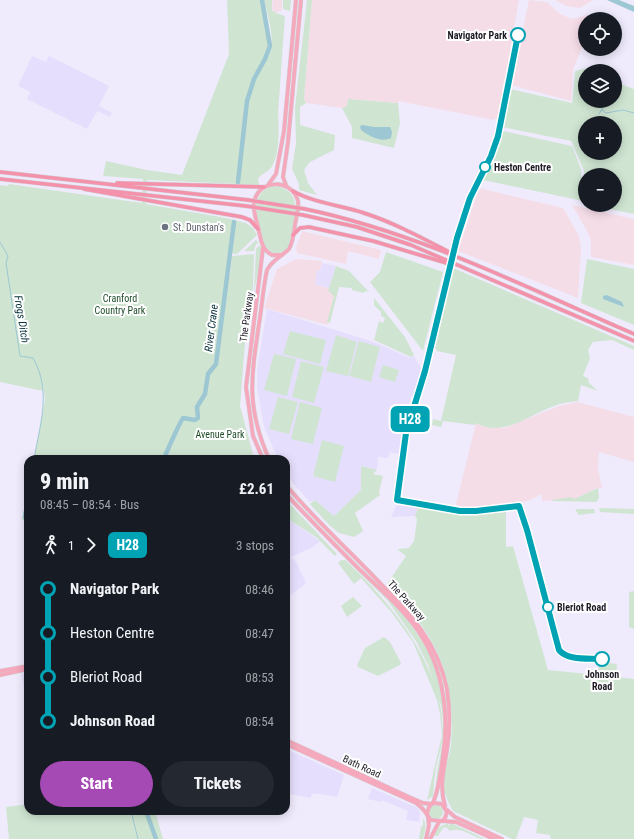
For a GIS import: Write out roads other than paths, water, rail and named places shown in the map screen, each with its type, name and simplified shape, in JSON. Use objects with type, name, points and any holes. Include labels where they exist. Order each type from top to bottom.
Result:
[{"type":"highway","points":[[293,192],[298,205],[289,249],[281,255],[272,255],[262,247],[254,202],[259,192],[276,174],[284,131],[296,0]]},
{"type":"highway","points":[[287,187],[283,177],[288,142],[300,0]]},
{"type":"highway","points":[[0,172],[248,200],[305,209],[350,220],[391,232],[477,266],[634,334]]},
{"type":"highway","points":[[0,179],[246,206],[343,223],[396,240],[476,272],[634,341]]},
{"type":"highway","points":[[100,183],[244,187],[276,184],[287,187],[293,192],[304,197],[341,206],[387,221],[477,266]]},
{"type":"highway","points":[[74,186],[91,192],[238,216],[250,220],[258,229]]},
{"type":"highway","points":[[293,235],[300,228],[306,227],[342,233],[404,249],[476,272]]},
{"type":"highway","name":"The Parkway","points":[[261,455],[253,436],[246,387],[262,261],[262,247]]},
{"type":"highway","name":"The Parkway","points":[[268,455],[254,413],[251,383],[266,274],[272,262],[281,255]]},
{"type":"highway","name":"The Parkway","points":[[290,488],[320,522],[414,618],[431,643],[442,673],[449,706],[449,736],[441,788],[445,808]]},
{"type":"highway","name":"The Parkway","points":[[290,498],[344,554],[400,608],[423,638],[431,654],[442,690],[446,723],[443,755],[432,804]]},
{"type":"highway","points":[[0,671],[24,667]]},
{"type":"highway","points":[[0,675],[24,670]]},
{"type":"highway","name":"Bath Road","points":[[290,742],[408,797],[425,804],[432,804]]},
{"type":"highway","name":"Bath Road","points":[[290,746],[422,807],[428,815]]},
{"type":"highway","points":[[426,839],[429,825],[427,810],[432,804],[440,803],[455,817],[502,839]]},
{"type":"highway","points":[[430,839],[440,821],[446,814],[445,808]]},
{"type":"highway","points":[[428,815],[431,820],[456,822],[494,839]]},
{"type":"water","points":[[607,0],[619,0],[634,6],[634,12]]},
{"type":"water","points":[[360,126],[390,127],[392,132],[391,138],[383,140],[371,136],[361,130]]},
{"type":"water","points":[[607,295],[622,302],[624,307],[603,299],[603,296]]},
{"type":"waterway","name":"River Crane","points":[[238,182],[247,101],[254,79],[270,46],[262,0]]},
{"type":"waterway","points":[[602,108],[602,110],[606,113],[623,110],[634,113]]},
{"type":"waterway","points":[[599,114],[602,109]]},
{"type":"waterway","name":"River Crane","points":[[166,455],[183,418],[195,420],[198,418],[197,407],[205,394],[208,374],[216,364],[234,222]]},
{"type":"waterway","name":"Frogs Ditch","points":[[0,242],[8,256],[6,263],[20,356],[33,358],[39,370],[42,383],[43,408],[35,455]]},
{"type":"waterway","name":"Frogs Ditch","points":[[24,512],[24,518]]},
{"type":"waterway","points":[[132,815],[138,839]]},
{"type":"waterway","name":"River Crane","points":[[147,815],[156,839]]},
{"type":"place","name":"Navigator Park","points":[[518,35]]},
{"type":"place","name":"Heston Centre","points":[[485,167]]},
{"type":"place","name":"St. Dunstan's","points":[[165,227]]},
{"type":"place","name":"Bleriot Road","points":[[548,607]]},
{"type":"place","name":"Johnson Road","points":[[602,659]]},
{"type":"park label","name":"Cranford Country Park","points":[[120,304]]},
{"type":"park label","name":"Avenue Park","points":[[220,434]]}]
